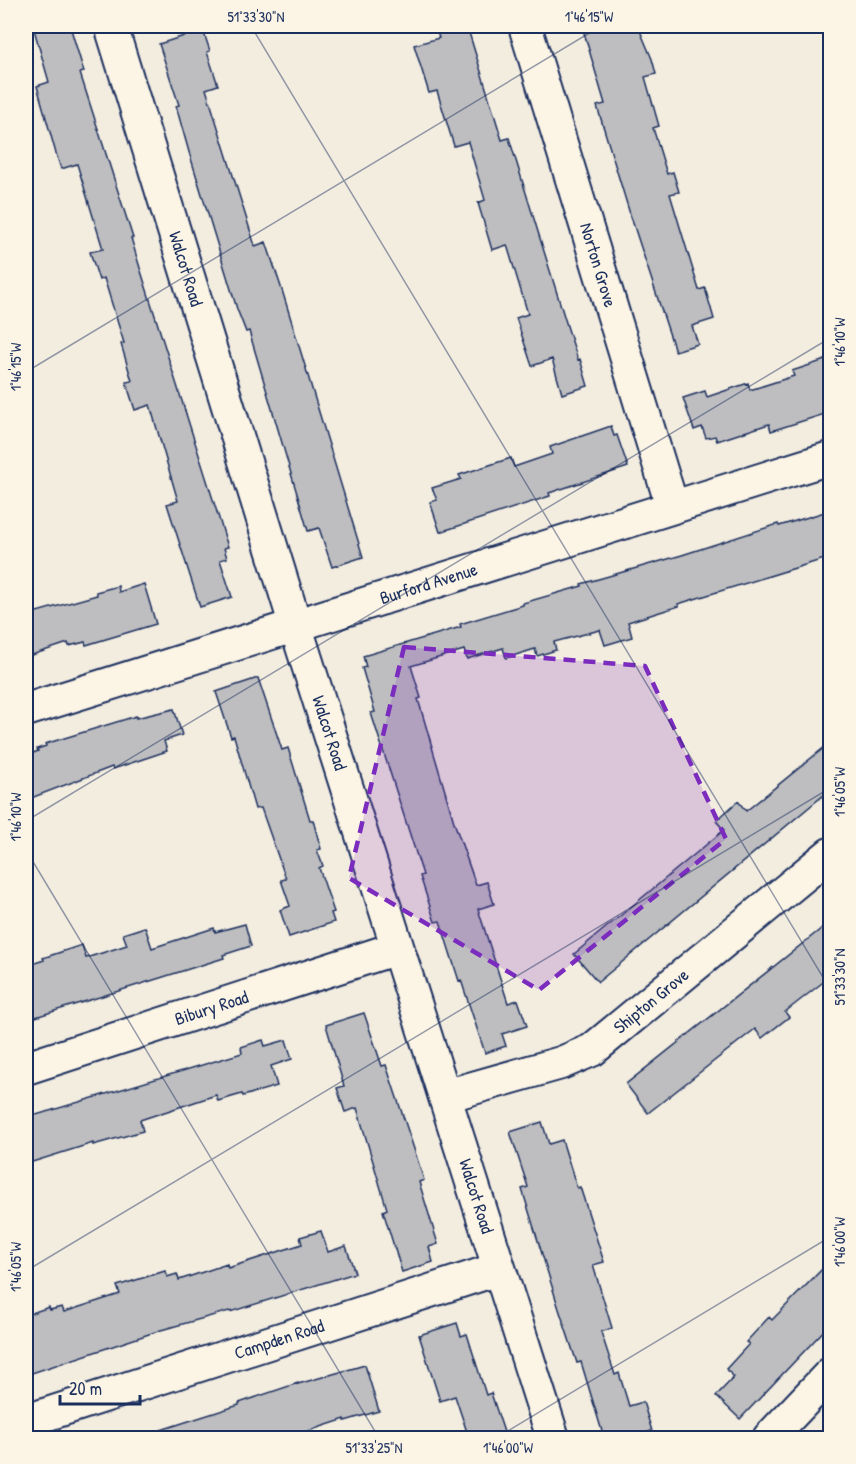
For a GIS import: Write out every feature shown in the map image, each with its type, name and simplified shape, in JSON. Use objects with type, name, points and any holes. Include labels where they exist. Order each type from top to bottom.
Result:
[{"type":"street","name":"Walcot Road","points":[[111,26],[296,626],[553,1438]]},
{"type":"street","name":"Norton Grove","points":[[525,26],[672,506]]},
{"type":"street","name":"Burford Avenue","points":[[26,710],[831,458]]},
{"type":"street","name":"Shipton Grove","points":[[445,1096],[561,1063],[592,1050],[831,854]]},
{"type":"street","name":"Bibury Road","points":[[26,1068],[397,948]]},
{"type":"street","name":"Campden Road","points":[[26,1421],[498,1269]]},
{"type":"street","points":[[769,1438],[831,1374]]},
{"type":"highlighted area","points":[[404,647],[645,666],[726,839],[539,990],[349,878]]},
{"type":"building","points":[[33,26],[70,26],[84,72],[80,73],[228,547],[224,548],[227,558],[220,560],[232,597],[200,607],[167,504],[178,501],[150,405],[135,410],[126,382],[132,381],[121,344],[124,343],[104,278],[99,280],[90,252],[103,249],[77,164],[61,169],[55,150],[37,86],[49,82]]},
{"type":"building","points":[[435,26],[467,26],[502,140],[509,138],[588,386],[562,394],[552,359],[532,366],[516,318],[528,314],[507,245],[492,250],[478,203],[485,200],[468,142],[454,146],[437,91],[429,93],[414,45],[439,38]]},
{"type":"building","points":[[582,26],[638,26],[652,59],[656,74],[645,77],[659,126],[653,128],[667,174],[673,172],[679,192],[670,194],[699,290],[705,288],[714,319],[692,326],[698,344],[675,351],[597,106],[605,104]]},
{"type":"building","points":[[203,30],[210,51],[207,52],[218,85],[206,89],[255,246],[266,242],[363,557],[332,567],[319,528],[308,531],[249,331],[246,332],[237,309],[189,152],[176,106],[179,105],[159,44]]},
{"type":"building","points":[[831,358],[831,412],[771,431],[769,424],[717,441],[715,436],[706,438],[702,427],[694,430],[683,398],[705,391],[707,397],[748,383],[750,390],[794,376],[792,371]]},
{"type":"building","points":[[611,426],[614,436],[617,435],[628,467],[549,493],[550,496],[440,532],[430,502],[437,500],[432,488],[461,479],[459,475],[511,458],[514,467],[552,454],[550,447]]},
{"type":"building","points":[[831,510],[831,557],[678,604],[679,606],[628,622],[632,637],[605,645],[600,630],[554,642],[556,650],[537,656],[535,649],[506,658],[503,648],[467,659],[464,650],[411,666],[421,698],[418,699],[454,822],[476,885],[487,882],[494,904],[478,909],[508,1003],[518,1000],[527,1026],[502,1034],[506,1046],[485,1053],[440,921],[435,922],[420,876],[423,875],[371,713],[375,712],[362,668],[366,667],[363,656],[461,627],[460,624],[582,586],[581,584]]},
{"type":"building","points":[[144,584],[156,624],[86,645],[85,642],[69,646],[68,643],[26,657],[26,615],[97,595],[96,592],[118,586],[119,592]]},
{"type":"building","points":[[258,678],[282,750],[288,748],[310,820],[313,820],[321,849],[317,850],[323,866],[319,868],[334,912],[331,913],[334,922],[289,937],[280,910],[290,906],[281,880],[286,879],[261,808],[255,809],[234,736],[231,737],[216,692]]},
{"type":"building","points":[[174,709],[182,735],[164,741],[167,751],[113,769],[112,767],[26,800],[26,756],[46,746],[45,744],[136,716],[136,718]]},
{"type":"building","points":[[831,742],[831,789],[598,982],[574,954],[724,830],[716,821],[738,801],[746,811]]},
{"type":"building","points":[[831,921],[831,976],[785,1012],[789,1017],[762,1038],[755,1029],[648,1113],[626,1084]]},
{"type":"building","points":[[245,924],[251,946],[223,955],[224,958],[26,1020],[26,966],[44,960],[43,958],[82,945],[86,958],[127,945],[123,934],[145,927],[152,948],[214,928],[215,932]]},
{"type":"building","points":[[364,1013],[382,1066],[386,1065],[424,1180],[419,1182],[438,1244],[429,1247],[433,1262],[402,1272],[383,1211],[387,1209],[357,1108],[345,1112],[337,1088],[344,1086],[326,1025]]},
{"type":"building","points":[[263,1040],[265,1046],[286,1040],[292,1059],[271,1066],[277,1086],[218,1101],[216,1095],[140,1120],[143,1131],[93,1145],[93,1143],[26,1164],[26,1118],[242,1053],[241,1047]]},
{"type":"building","points":[[542,1122],[549,1144],[562,1140],[577,1188],[580,1187],[604,1262],[593,1265],[612,1328],[601,1332],[615,1375],[619,1373],[629,1406],[643,1402],[652,1431],[644,1433],[645,1438],[604,1438],[581,1362],[577,1363],[559,1309],[522,1189],[528,1187],[510,1132]]},
{"type":"building","points":[[321,1231],[328,1252],[346,1246],[355,1273],[230,1312],[161,1330],[26,1375],[26,1315],[49,1307],[50,1310],[62,1307],[64,1312],[120,1294],[117,1286],[165,1271],[167,1277],[177,1274],[179,1280],[227,1264],[228,1268],[302,1244],[300,1237]]},
{"type":"building","points":[[831,1260],[831,1323],[740,1419],[716,1396],[734,1377],[726,1369],[769,1317],[772,1320]]},
{"type":"building","points":[[457,1323],[461,1336],[467,1334],[486,1395],[491,1393],[506,1438],[469,1438],[455,1396],[440,1401],[419,1335]]},
{"type":"building","points":[[365,1365],[379,1411],[345,1421],[345,1419],[287,1438],[149,1438],[148,1434],[239,1405],[239,1403],[298,1383]]}]
